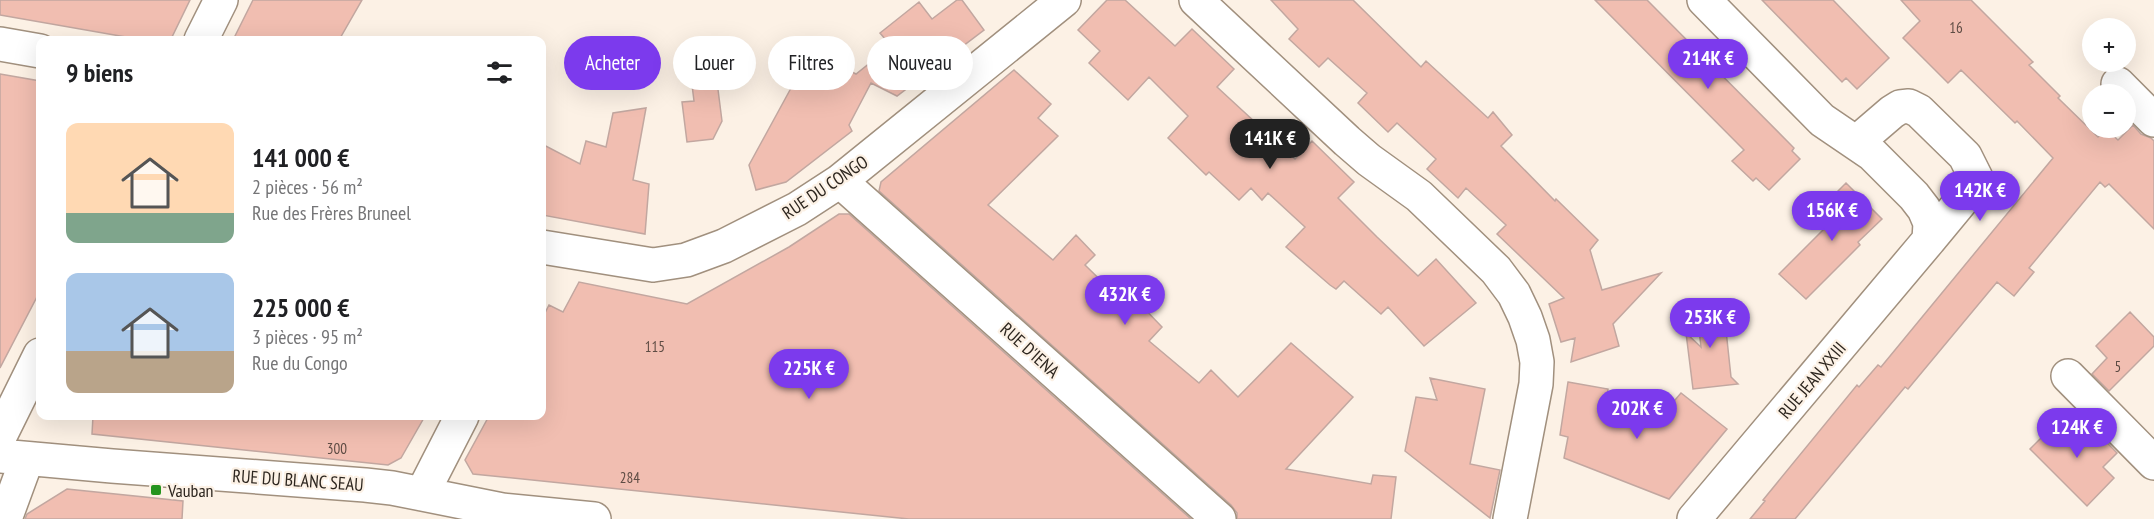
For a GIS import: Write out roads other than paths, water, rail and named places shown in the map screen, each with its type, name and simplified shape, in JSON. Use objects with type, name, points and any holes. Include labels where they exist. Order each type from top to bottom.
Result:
[{"type":"street","points":[[203,36],[220,0]]},
{"type":"street","name":"RUE DU CONGO","points":[[546,251],[653,265],[686,260],[724,246],[797,209],[840,181],[1064,0]]},
{"type":"street","points":[[1196,0],[1347,141],[1419,196],[1496,270],[1514,294],[1533,340],[1537,362],[1532,405],[1510,519]]},
{"type":"street","points":[[1704,0],[1822,120],[1872,154],[1919,203],[1930,223],[1929,240]]},
{"type":"street","points":[[0,44],[36,50]]},
{"type":"street","points":[[2136,102],[2154,120]]},
{"type":"street","name":"RUE JEAN XXIII","points":[[1694,519],[1929,240],[1972,188],[1976,178],[1965,156],[1918,111],[1909,106],[1900,107],[1892,112],[1857,142]]},
{"type":"street","name":"RUE D'IENA","points":[[840,181],[1220,519]]},
{"type":"street","points":[[0,436],[36,363]]},
{"type":"street","points":[[2068,376],[2154,463]]},
{"type":"street","points":[[422,494],[460,420]]},
{"type":"street","points":[[5,519],[14,457]]},
{"type":"street","name":"RUE DU BLANC SEAU","points":[[14,457],[365,485],[502,510],[594,519]]},
{"type":"place","name":"Vauban","points":[[156,490]]}]
